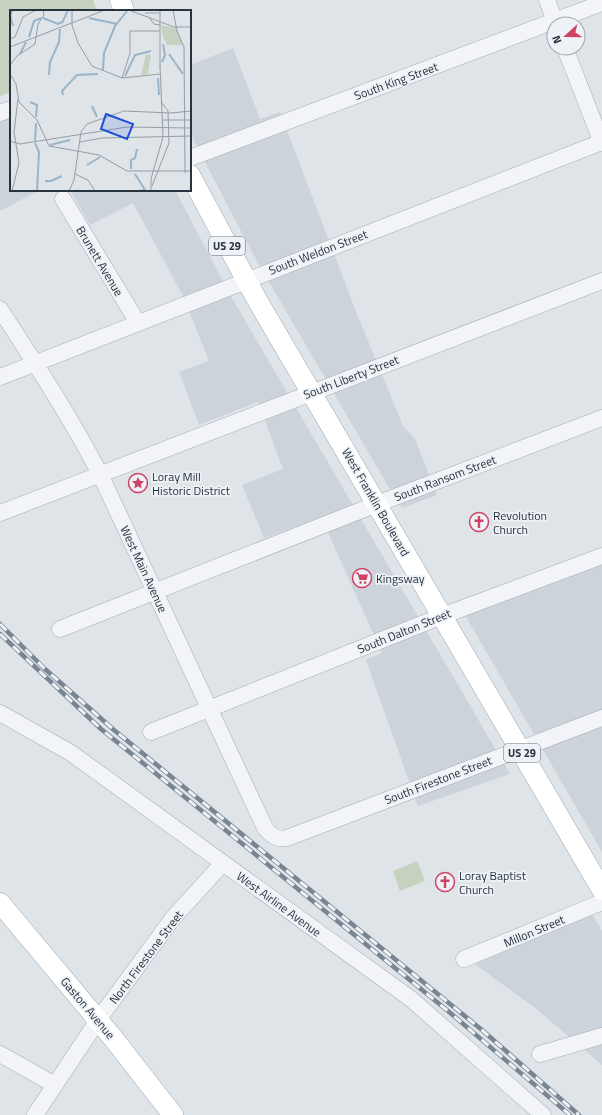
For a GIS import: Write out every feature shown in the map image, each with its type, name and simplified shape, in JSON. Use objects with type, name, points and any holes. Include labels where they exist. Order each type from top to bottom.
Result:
[{"type":"main road","points":[[120,0],[124,10]]},
{"type":"main road","name":"West Franklin Boulevard","points":[[191,177],[246,280],[602,890]]},
{"type":"main road","name":"Gaston Avenue","points":[[0,903],[98,1020],[173,1115]]},
{"type":"street","points":[[547,0],[553,16]]},
{"type":"street","name":"South King Street","points":[[571,16],[602,3]]},
{"type":"street","name":"South King Street","points":[[191,158],[546,26]]},
{"type":"street","points":[[568,56],[602,143]]},
{"type":"street","points":[[0,113],[10,109]]},
{"type":"street","name":"South Weldon Street","points":[[0,377],[246,280],[602,143]]},
{"type":"street","name":"Brunett Avenue","points":[[63,199],[138,323]]},
{"type":"street","name":"South Liberty Street","points":[[0,513],[602,281]]},
{"type":"street","name":"West Main Avenue","points":[[0,309],[63,405],[100,474],[265,828],[274,837]]},
{"type":"street","name":"South Ransom Street","points":[[60,629],[377,504],[602,418]]},
{"type":"street","name":"South Dalton Street","points":[[151,732],[442,616],[602,556]]},
{"type":"street","name":"West Airline Avenue","points":[[0,713],[71,754],[223,862],[411,999],[543,1115]]},
{"type":"street","name":"South Firestone Street","points":[[274,837],[279,839],[287,838],[602,718]]},
{"type":"street","name":"North Firestone Street","points":[[35,1115],[98,1020],[174,918],[223,862]]},
{"type":"street","name":"Millon Street","points":[[464,959],[602,902]]},
{"type":"street","points":[[540,1054],[602,1036]]},
{"type":"street","points":[[0,1054],[55,1085]]},
{"type":"shaded area","points":[[233,48],[260,119],[280,112],[355,309],[403,426],[415,439],[437,495],[402,508],[255,258],[191,134],[191,65]]},
{"type":"shaded area","points":[[10,118],[10,191],[38,191],[0,211],[0,122]]},
{"type":"shaded area","points":[[71,191],[176,191],[232,298],[510,774],[418,806],[366,660],[382,653],[321,517],[264,538],[242,485],[283,469],[258,402],[199,425],[179,372],[209,361],[183,296],[133,203],[90,225]]},
{"type":"shaded area","points":[[602,548],[602,852],[457,601]]},
{"type":"shaded area","points":[[585,901],[602,931],[602,1065],[534,1007],[458,952]]},
{"type":"green space","points":[[0,0],[93,0],[97,10],[10,10],[10,92],[0,96]]},
{"type":"green space","points":[[417,861],[425,881],[400,891],[393,871]]},
{"type":"railway","points":[[0,624],[45,669],[114,730],[482,1030],[579,1115]]},
{"type":"railway","points":[[0,634],[101,729],[448,1011],[570,1115]]},
{"type":"place","name":"Loray Mill Historic District","points":[[138,483]]},
{"type":"place","name":"Revolution Church","points":[[479,522]]},
{"type":"place","name":"Kingsway","points":[[362,578]]},
{"type":"place","name":"Loray Baptist Church","points":[[445,882]]}]
